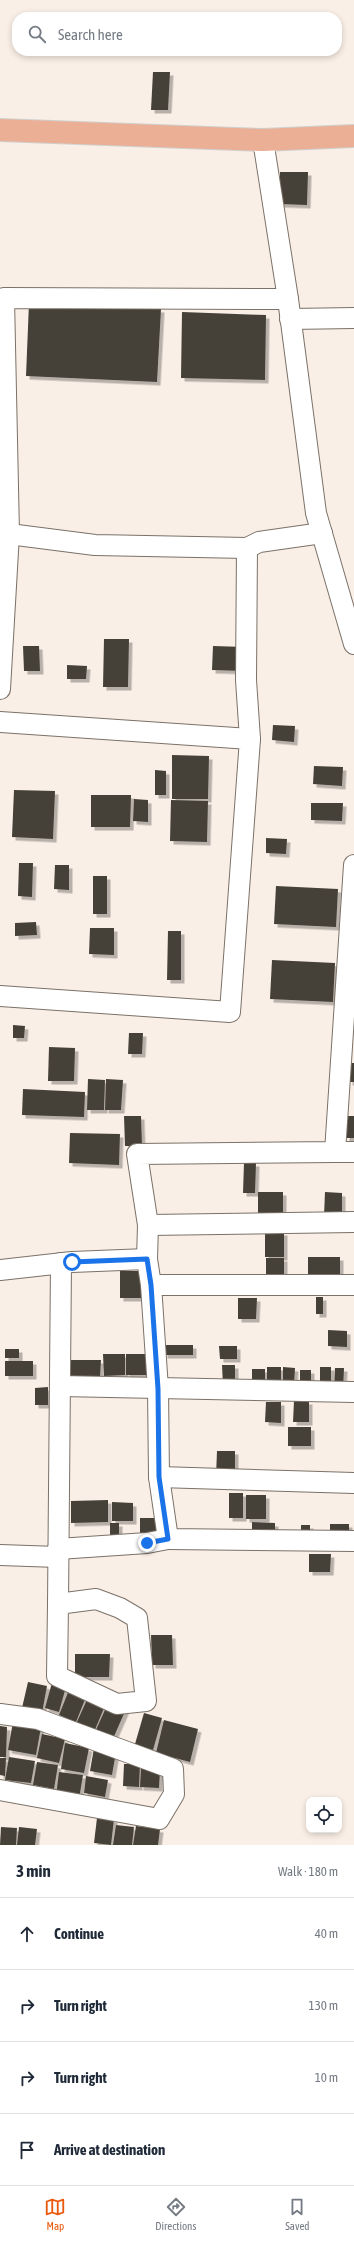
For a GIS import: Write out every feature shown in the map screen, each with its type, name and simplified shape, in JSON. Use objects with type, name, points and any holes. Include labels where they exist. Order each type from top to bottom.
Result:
[{"type":"main road","points":[[1,127],[263,140],[354,136]]},
{"type":"street","points":[[263,140],[289,309],[316,513],[349,608],[354,644]]},
{"type":"street","points":[[0,689],[9,534],[2,296],[289,309],[354,318]]},
{"type":"street","points":[[9,534],[95,545],[247,548],[259,542],[322,533]]},
{"type":"street","points":[[0,996],[230,1012],[250,739],[246,680],[247,548]]},
{"type":"street","points":[[0,722],[250,739]]},
{"type":"street","points":[[168,1539],[159,1477],[158,1389],[151,1285],[147,1259],[148,1225],[137,1154],[344,1152],[354,865]]},
{"type":"street","points":[[148,1225],[354,1222]]},
{"type":"street","points":[[0,1270],[61,1263],[147,1259]]},
{"type":"street","points":[[58,1604],[96,1599],[120,1608],[137,1618],[146,1701],[116,1704],[57,1676],[61,1263]]},
{"type":"street","points":[[151,1285],[354,1285]]},
{"type":"street","points":[[60,1386],[354,1392]]},
{"type":"street","points":[[159,1477],[354,1483]]},
{"type":"street","points":[[0,1556],[58,1553],[147,1543],[168,1539],[354,1541]]},
{"type":"street","points":[[0,1714],[38,1719],[173,1769],[174,1794],[158,1819],[0,1790]]},
{"type":"building","points":[[153,72],[170,72],[168,110],[151,110]]},
{"type":"building","points":[[280,172],[308,172],[307,205],[280,204]]},
{"type":"building","points":[[29,303],[161,309],[157,382],[26,376]]},
{"type":"building","points":[[182,312],[266,315],[265,380],[181,378]]},
{"type":"building","points":[[104,639],[129,639],[128,687],[103,687]]},
{"type":"building","points":[[23,646],[39,646],[40,671],[24,671]]},
{"type":"building","points":[[213,646],[245,647],[244,671],[212,670]]},
{"type":"building","points":[[67,665],[87,666],[86,679],[67,679]]},
{"type":"building","points":[[273,725],[295,726],[294,742],[272,740]]},
{"type":"building","points":[[172,755],[209,756],[208,799],[172,799]]},
{"type":"building","points":[[314,766],[343,767],[342,786],[313,784]]},
{"type":"building","points":[[155,770],[166,771],[166,795],[155,795]]},
{"type":"building","points":[[14,790],[55,791],[53,839],[12,837]]},
{"type":"building","points":[[91,795],[131,795],[130,827],[91,827]]},
{"type":"building","points":[[134,799],[148,800],[148,822],[133,821]]},
{"type":"building","points":[[171,800],[208,801],[207,842],[170,841]]},
{"type":"building","points":[[311,803],[343,803],[342,821],[311,820]]},
{"type":"building","points":[[266,838],[287,839],[286,854],[266,853]]},
{"type":"building","points":[[19,863],[33,863],[32,897],[18,896]]},
{"type":"building","points":[[55,865],[69,865],[69,890],[54,889]]},
{"type":"building","points":[[93,876],[107,876],[107,914],[93,914]]},
{"type":"building","points":[[276,886],[338,889],[336,927],[274,924]]},
{"type":"building","points":[[36,922],[37,935],[15,936],[15,923]]},
{"type":"building","points":[[90,928],[114,928],[114,955],[89,954]]},
{"type":"building","points":[[168,931],[181,931],[181,980],[167,980]]},
{"type":"building","points":[[272,960],[335,963],[333,1002],[270,999]]},
{"type":"building","points":[[13,1025],[25,1026],[24,1038],[13,1038]]},
{"type":"building","points":[[129,1033],[143,1033],[142,1054],[128,1054]]},
{"type":"building","points":[[49,1047],[75,1048],[74,1081],[48,1081]]},
{"type":"building","points":[[350,1063],[354,1063],[354,1082],[349,1082]]},
{"type":"building","points":[[88,1079],[105,1080],[104,1110],[87,1110]]},
{"type":"building","points":[[106,1079],[123,1080],[121,1110],[105,1110]]},
{"type":"building","points":[[23,1089],[85,1092],[84,1117],[22,1115]]},
{"type":"building","points":[[124,1116],[141,1116],[142,1146],[125,1146]]},
{"type":"building","points":[[346,1116],[354,1116],[354,1138],[346,1138]]},
{"type":"building","points":[[70,1133],[120,1134],[119,1165],[69,1163]]},
{"type":"building","points":[[244,1163],[256,1163],[255,1193],[243,1193]]},
{"type":"building","points":[[258,1192],[283,1192],[283,1217],[258,1217]]},
{"type":"building","points":[[325,1192],[342,1193],[342,1216],[324,1216]]},
{"type":"building","points":[[265,1232],[284,1232],[284,1257],[265,1257]]},
{"type":"building","points":[[308,1257],[340,1257],[340,1279],[308,1278]]},
{"type":"building","points":[[266,1258],[284,1258],[284,1281],[266,1281]]},
{"type":"building","points":[[120,1271],[141,1271],[141,1298],[120,1298]]},
{"type":"building","points":[[316,1297],[323,1297],[323,1314],[316,1314]]},
{"type":"building","points":[[238,1298],[257,1298],[256,1319],[238,1319]]},
{"type":"building","points":[[328,1330],[347,1331],[347,1347],[328,1346]]},
{"type":"building","points":[[164,1345],[193,1345],[193,1355],[164,1355]]},
{"type":"building","points":[[219,1346],[237,1346],[237,1359],[220,1359]]},
{"type":"building","points":[[5,1349],[19,1349],[19,1358],[5,1358]]},
{"type":"building","points":[[103,1354],[125,1354],[125,1375],[104,1376]]},
{"type":"building","points":[[126,1354],[147,1354],[147,1375],[126,1375]]},
{"type":"building","points":[[71,1360],[101,1360],[100,1377],[71,1377]]},
{"type":"building","points":[[5,1361],[33,1361],[33,1376],[5,1376]]},
{"type":"building","points":[[222,1365],[235,1365],[235,1386],[223,1386]]},
{"type":"building","points":[[267,1367],[281,1367],[281,1388],[267,1387]]},
{"type":"building","points":[[283,1367],[295,1368],[294,1384],[283,1384]]},
{"type":"building","points":[[320,1367],[331,1367],[331,1388],[320,1388]]},
{"type":"building","points":[[335,1368],[344,1368],[343,1390],[334,1389]]},
{"type":"building","points":[[252,1369],[265,1369],[265,1385],[252,1385]]},
{"type":"building","points":[[300,1370],[311,1370],[311,1385],[300,1385]]},
{"type":"building","points":[[48,1387],[48,1405],[35,1405],[35,1388]]},
{"type":"building","points":[[294,1401],[309,1401],[309,1422],[293,1422]]},
{"type":"building","points":[[266,1402],[281,1402],[281,1423],[265,1422]]},
{"type":"building","points":[[288,1427],[311,1427],[311,1446],[288,1446]]},
{"type":"building","points":[[217,1451],[235,1451],[235,1476],[216,1476]]},
{"type":"building","points":[[229,1493],[243,1493],[243,1518],[229,1518]]},
{"type":"building","points":[[246,1495],[266,1495],[266,1519],[246,1519]]},
{"type":"building","points":[[108,1500],[108,1522],[71,1523],[71,1501]]},
{"type":"building","points":[[112,1502],[133,1503],[133,1521],[112,1521]]},
{"type":"building","points":[[140,1518],[158,1518],[158,1539],[140,1539]]},
{"type":"building","points":[[252,1522],[275,1523],[275,1539],[252,1538]]},
{"type":"building","points":[[110,1523],[119,1523],[119,1537],[110,1537]]},
{"type":"building","points":[[330,1524],[349,1524],[349,1541],[330,1541]]},
{"type":"building","points":[[301,1525],[310,1525],[310,1540],[301,1540]]},
{"type":"building","points":[[309,1554],[331,1554],[330,1572],[309,1572]]},
{"type":"building","points":[[151,1635],[172,1635],[173,1665],[152,1665]]},
{"type":"building","points":[[75,1654],[110,1654],[109,1677],[75,1677]]},
{"type":"building","points":[[53,1679],[67,1683],[59,1712],[45,1708]]},
{"type":"building","points":[[28,1682],[47,1686],[42,1713],[22,1708]]},
{"type":"building","points":[[69,1690],[86,1697],[76,1722],[59,1715]]},
{"type":"building","points":[[90,1693],[107,1701],[94,1732],[76,1724]]},
{"type":"building","points":[[109,1701],[126,1709],[112,1741],[95,1732]]},
{"type":"building","points":[[144,1713],[162,1718],[153,1750],[135,1744]]},
{"type":"building","points":[[164,1720],[198,1729],[190,1762],[156,1753]]},
{"type":"building","points":[[13,1722],[41,1727],[36,1755],[8,1750]]},
{"type":"building","points":[[0,1726],[7,1727],[6,1757],[0,1757]]},
{"type":"building","points":[[42,1734],[65,1739],[59,1763],[37,1758]]},
{"type":"building","points":[[65,1743],[89,1748],[84,1773],[61,1769]]},
{"type":"building","points":[[94,1748],[116,1752],[112,1775],[90,1771]]},
{"type":"building","points":[[9,1757],[35,1761],[31,1783],[5,1780]]},
{"type":"building","points":[[0,1758],[6,1758],[5,1776],[0,1775]]},
{"type":"building","points":[[37,1762],[58,1765],[54,1789],[33,1785]]},
{"type":"building","points":[[124,1764],[140,1764],[139,1787],[123,1786]]},
{"type":"building","points":[[141,1769],[160,1770],[159,1788],[140,1787]]},
{"type":"building","points":[[59,1772],[83,1775],[79,1799],[56,1796]]},
{"type":"building","points":[[86,1776],[108,1780],[105,1797],[84,1793]]},
{"type":"building","points":[[97,1818],[114,1819],[111,1845],[94,1843]]},
{"type":"building","points":[[116,1825],[134,1827],[132,1845],[113,1845]]},
{"type":"building","points":[[136,1826],[160,1829],[158,1845],[133,1845]]},
{"type":"building","points":[[1,1827],[17,1828],[16,1845],[0,1845]]},
{"type":"building","points":[[19,1827],[37,1829],[35,1845],[17,1845]]},
{"type":"route","points":[[72,1262],[147,1259],[151,1285],[158,1389],[159,1477],[168,1539],[147,1543]]}]
